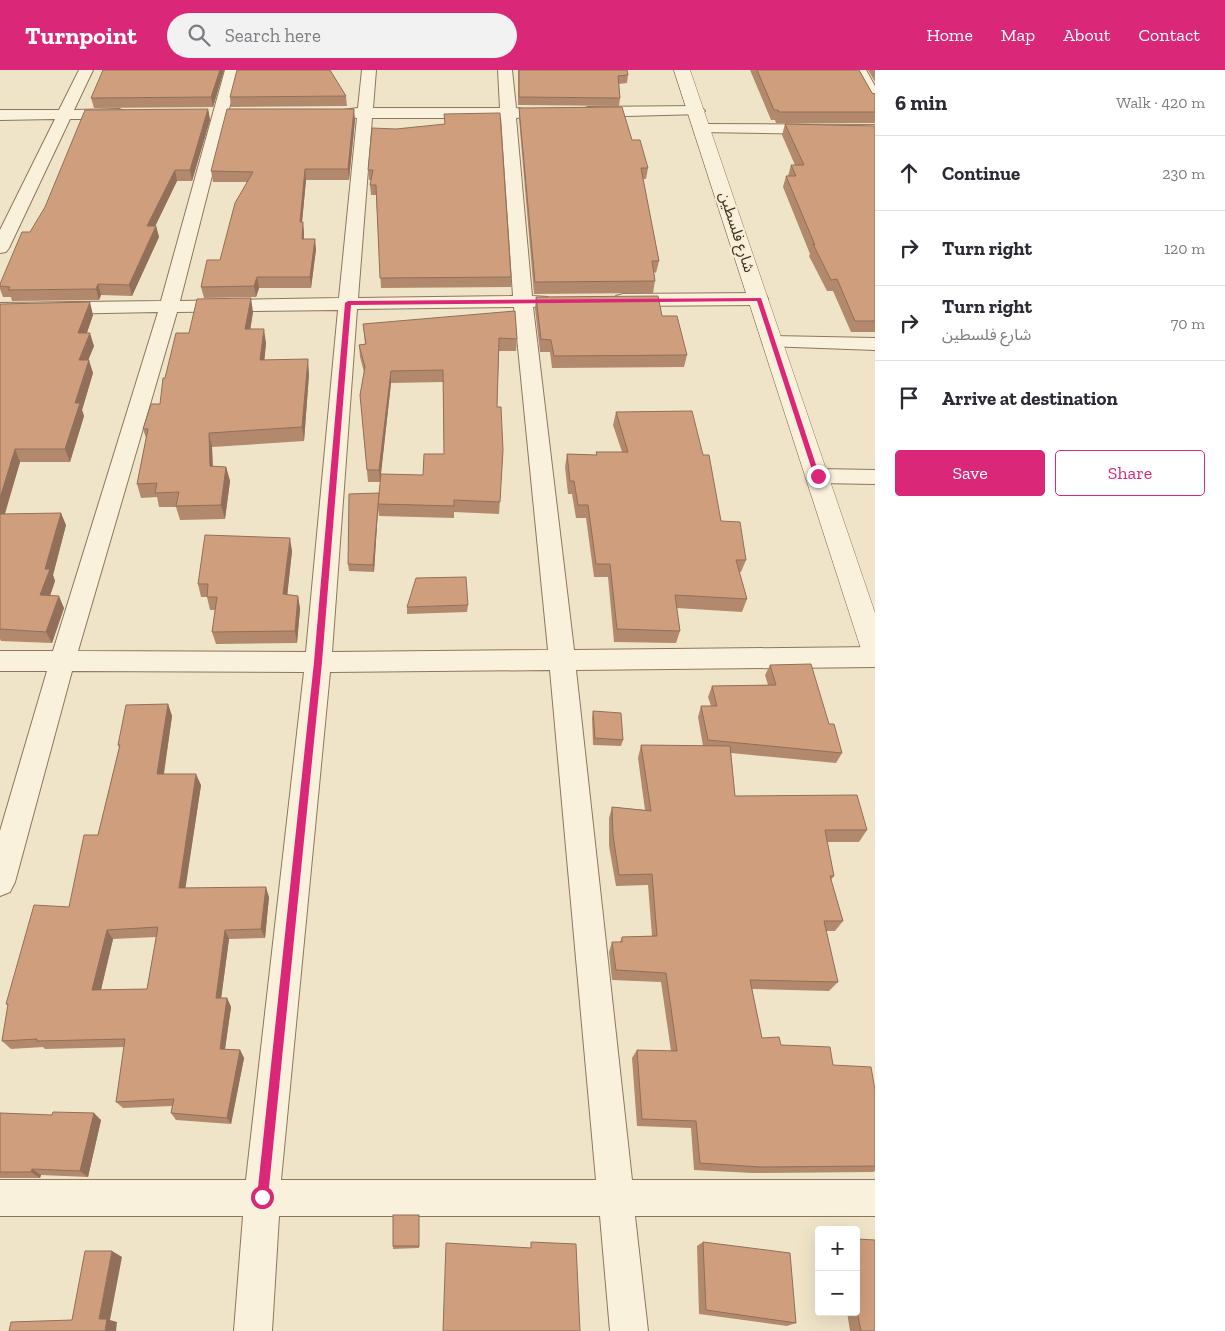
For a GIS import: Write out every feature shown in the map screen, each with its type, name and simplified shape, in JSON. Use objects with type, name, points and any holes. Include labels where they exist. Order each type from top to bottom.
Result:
[{"type":"street","points":[[0,248],[86,70]]},
{"type":"street","points":[[0,882],[62,662],[170,307],[232,70]]},
{"type":"street","points":[[253,1331],[262,1197],[318,662],[369,70]]},
{"type":"street","points":[[505,70],[523,301],[562,660],[629,1331]]},
{"type":"street","name":"شارع فلسطين","points":[[682,70],[875,652]]},
{"type":"street","points":[[859,70],[875,100]]},
{"type":"street","points":[[568,112],[875,130]]},
{"type":"street","points":[[337,113],[539,113]]},
{"type":"street","points":[[0,115],[133,114]]},
{"type":"street","points":[[602,300],[759,299]]},
{"type":"street","points":[[0,309],[562,301]]},
{"type":"street","points":[[773,342],[875,344]]},
{"type":"street","points":[[818,476],[875,477]]},
{"type":"street","points":[[0,661],[318,662],[875,657]]},
{"type":"street","points":[[0,1198],[875,1198]]},
{"type":"building","points":[[103,70],[220,70],[211,97],[91,98]]},
{"type":"building","points":[[237,70],[330,70],[346,96],[230,97]]},
{"type":"building","points":[[519,70],[627,70],[628,75],[618,76],[620,98],[519,97]]},
{"type":"building","points":[[757,70],[859,70],[872,93],[875,94],[875,112],[779,112],[774,110]]},
{"type":"building","points":[[622,107],[632,140],[640,140],[648,168],[641,168],[659,261],[652,261],[655,281],[535,282],[519,108]]},
{"type":"building","points":[[208,109],[190,170],[175,170],[147,226],[156,226],[129,285],[98,284],[96,289],[8,290],[10,287],[0,286],[22,232],[30,232],[45,207],[85,110]]},
{"type":"building","points":[[227,109],[354,109],[348,169],[305,169],[300,222],[303,222],[302,239],[315,239],[310,277],[257,277],[254,286],[201,287],[207,260],[220,260],[235,203],[253,172],[211,171]]},
{"type":"building","points":[[500,113],[511,277],[380,278],[376,185],[370,185],[373,170],[368,170],[372,128],[396,129],[445,124],[444,114]]},
{"type":"building","points":[[785,124],[875,126],[875,321],[855,321],[837,279],[831,280],[813,244],[815,245],[786,176],[796,176],[791,165],[804,165]]},
{"type":"building","points":[[658,296],[662,316],[677,316],[687,355],[554,356],[551,340],[541,339],[536,297]]},
{"type":"building","points":[[251,298],[245,329],[264,329],[260,360],[308,359],[302,427],[209,433],[210,466],[226,467],[221,505],[176,506],[179,492],[155,493],[157,483],[137,484],[148,429],[143,429],[151,404],[160,404],[163,378],[165,378],[176,333],[189,333],[197,299]]},
{"type":"building","points":[[90,302],[78,333],[90,333],[79,360],[89,360],[75,403],[80,403],[65,449],[15,449],[0,498],[0,304]]},
{"type":"building","points":[[515,311],[517,339],[499,338],[497,407],[501,407],[503,450],[500,502],[454,500],[454,506],[378,504],[381,474],[423,475],[424,454],[444,454],[443,370],[391,371],[379,470],[367,470],[360,395],[365,367],[359,345],[366,344],[363,324]]},
{"type":"building","points":[[692,411],[703,455],[709,455],[721,521],[740,522],[746,560],[736,560],[747,599],[675,595],[680,631],[617,629],[610,564],[596,564],[588,505],[578,505],[574,481],[570,481],[567,454],[597,455],[596,452],[628,452],[616,412]]},
{"type":"building","points":[[379,493],[373,565],[348,564],[349,494]]},
{"type":"building","points":[[61,513],[45,569],[50,569],[40,595],[59,596],[46,632],[0,629],[0,514]]},
{"type":"building","points":[[205,535],[290,538],[283,594],[298,596],[295,631],[212,632],[217,597],[207,597],[208,584],[198,584]]},
{"type":"building","points":[[466,577],[468,605],[407,607],[416,578]]},
{"type":"building","points":[[811,664],[829,724],[834,724],[842,753],[708,740],[701,706],[717,706],[712,686],[776,685],[770,665]]},
{"type":"building","points":[[168,704],[157,774],[196,774],[179,888],[266,887],[261,929],[225,930],[216,998],[227,998],[220,1049],[240,1050],[227,1118],[171,1113],[174,1099],[116,1102],[125,1039],[2,1041],[8,1004],[6,1004],[34,905],[69,907],[84,835],[98,835],[120,745],[118,745],[126,705]],"holes":[[[158,927],[147,989],[92,990],[107,930]]]},
{"type":"building","points":[[593,711],[621,713],[623,740],[595,738]]},
{"type":"building","points":[[641,745],[730,746],[735,796],[857,795],[867,830],[825,830],[834,876],[830,876],[843,921],[824,921],[838,982],[750,980],[762,1038],[779,1037],[781,1045],[830,1047],[833,1065],[871,1067],[875,1090],[875,1166],[760,1167],[700,1163],[696,1121],[642,1119],[637,1050],[677,1051],[666,973],[616,970],[612,942],[622,942],[622,937],[657,936],[652,874],[619,875],[613,835],[612,807],[651,811]]},
{"type":"building","points":[[53,1112],[94,1113],[80,1171],[32,1169],[31,1172],[0,1172],[0,1113],[52,1115]]},
{"type":"building","points":[[393,1215],[419,1215],[419,1246],[393,1246]]},
{"type":"building","points":[[860,1239],[875,1240],[875,1331],[861,1331],[858,1316],[860,1316]]},
{"type":"building","points":[[531,1242],[576,1244],[580,1331],[443,1331],[446,1243],[531,1248]]},
{"type":"building","points":[[703,1242],[790,1253],[796,1323],[706,1310]]},
{"type":"building","points":[[85,1251],[112,1251],[99,1319],[107,1319],[105,1331],[9,1331],[11,1322],[72,1320]]},
{"type":"route","points":[[262,1197],[318,662],[348,303],[759,299],[818,476]]}]
